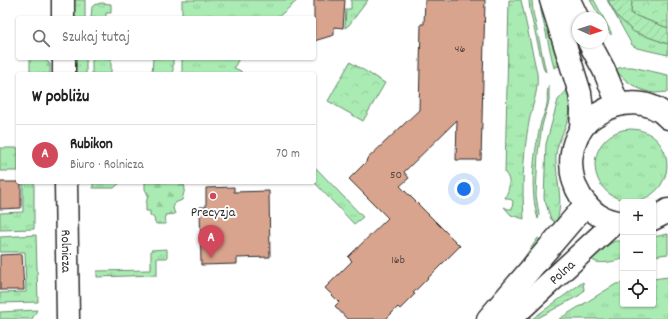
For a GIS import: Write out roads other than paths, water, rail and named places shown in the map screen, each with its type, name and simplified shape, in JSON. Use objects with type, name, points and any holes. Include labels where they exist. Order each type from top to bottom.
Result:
[{"type":"street","points":[[63,0],[63,16]]},
{"type":"street","points":[[551,0],[580,93],[582,130]]},
{"type":"street","points":[[569,0],[575,12]]},
{"type":"street","points":[[592,48],[604,70],[618,104]]},
{"type":"street","points":[[64,60],[64,72]]},
{"type":"street","points":[[619,222],[600,217],[594,213],[576,189],[571,171],[572,152],[577,135],[588,120],[604,110],[618,104],[633,103],[649,106],[666,113]]},
{"type":"street","name":"Rolnicza","points":[[66,184],[68,319]]},
{"type":"street","points":[[488,319],[586,204]]},
{"type":"street","name":"Polna","points":[[505,319],[520,310],[619,222]]},
{"type":"place","name":"Precyzja","points":[[213,196]]},
{"type":"place","name":"Rubikon","points":[[211,258]]}]
